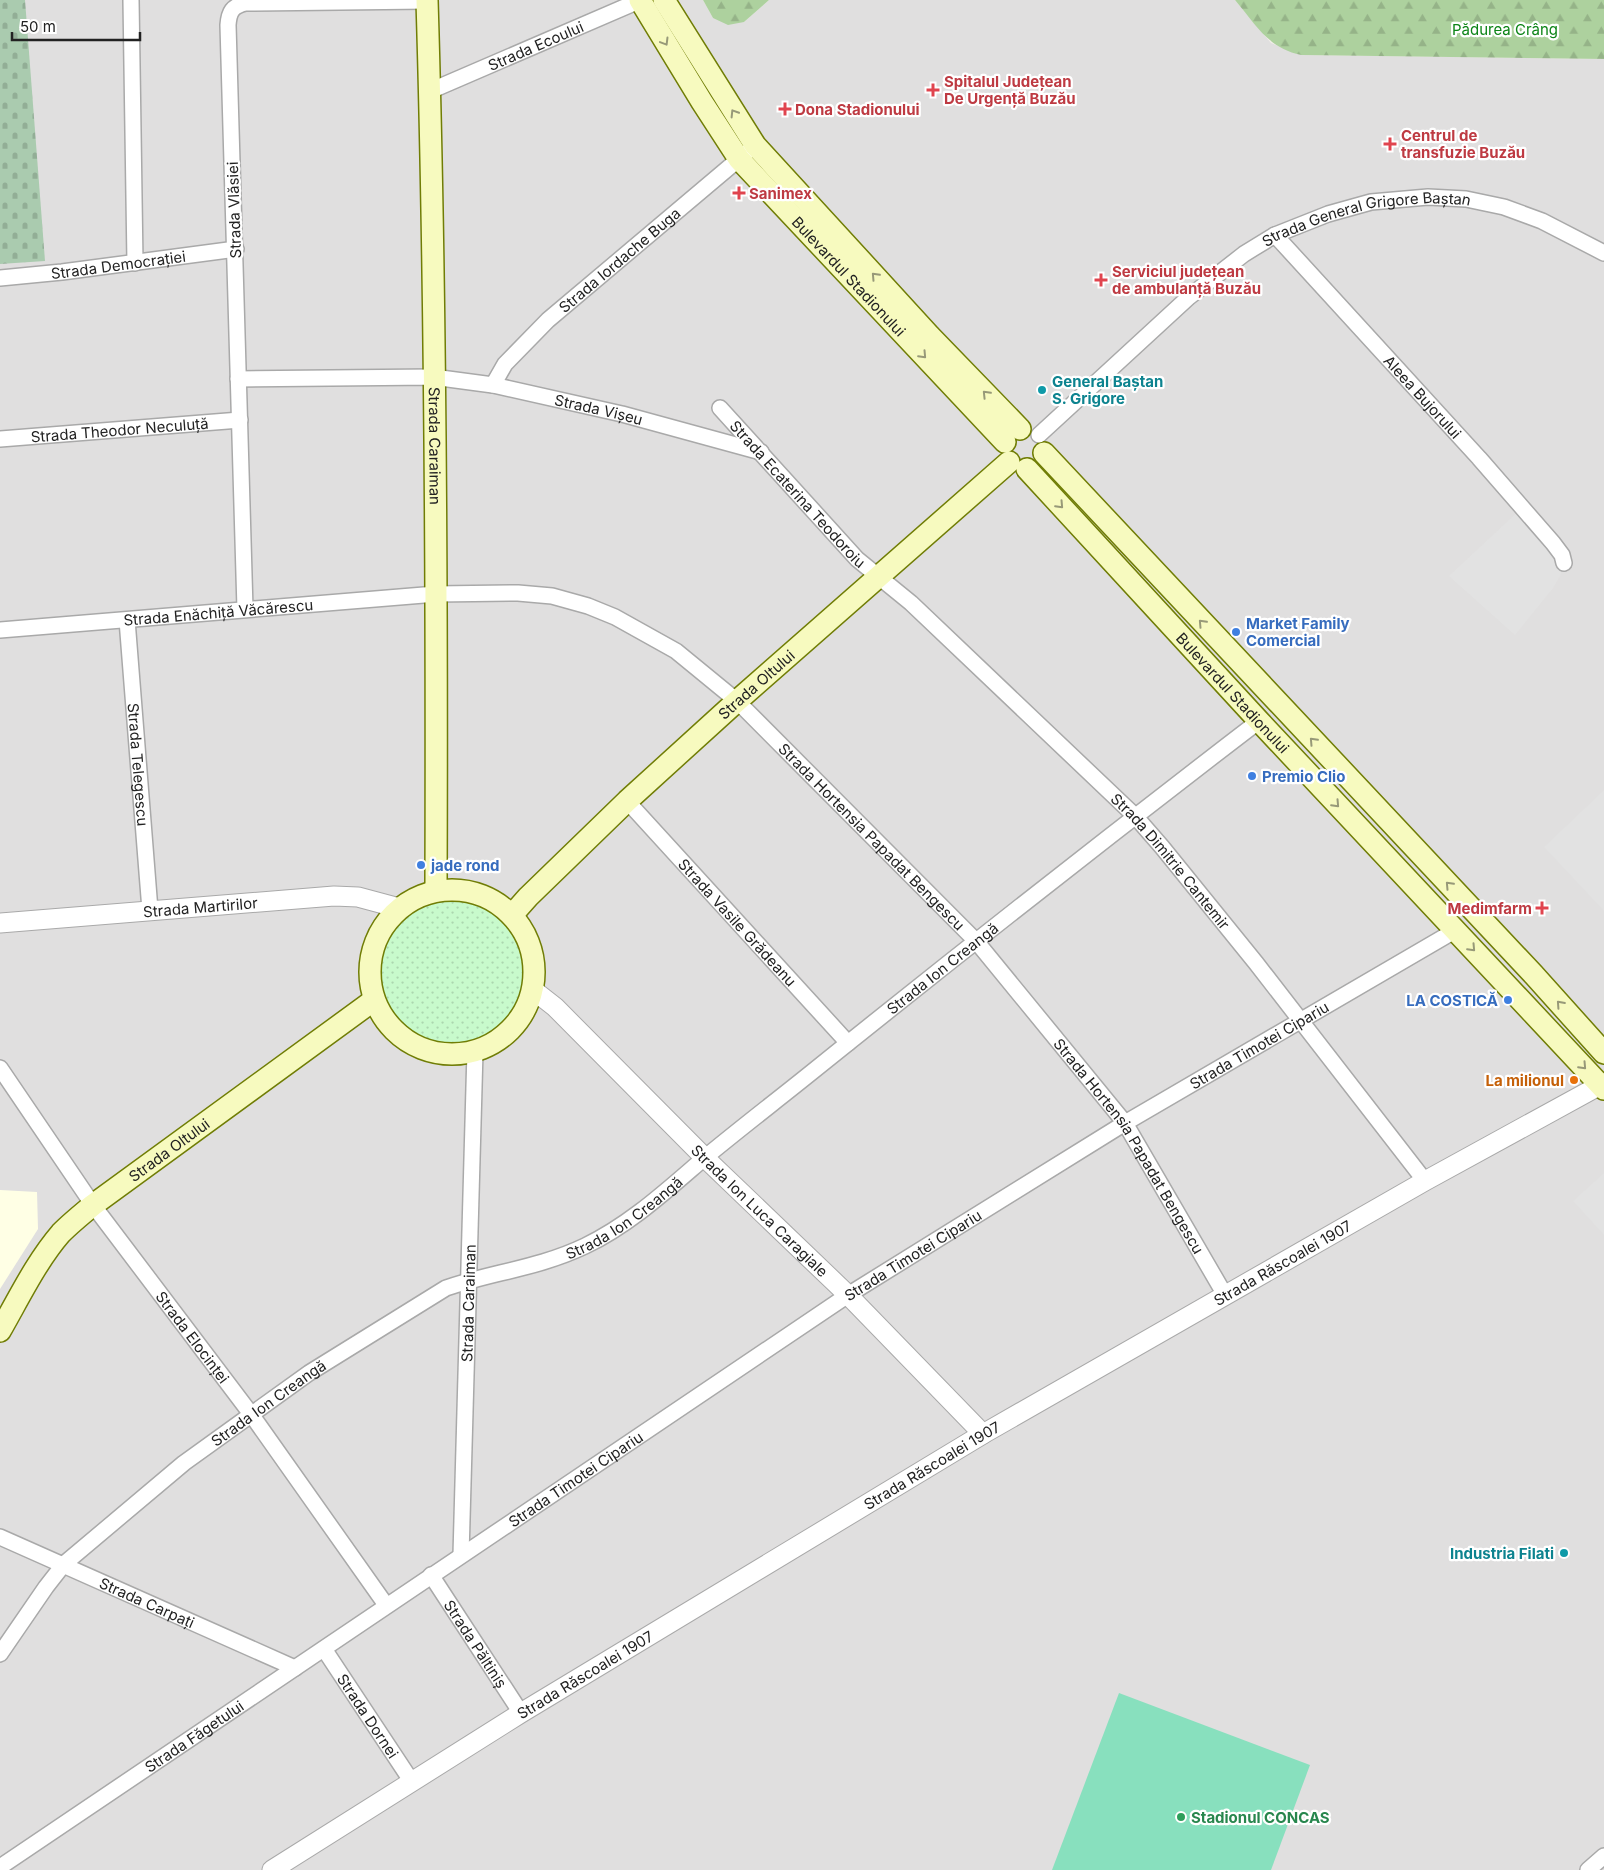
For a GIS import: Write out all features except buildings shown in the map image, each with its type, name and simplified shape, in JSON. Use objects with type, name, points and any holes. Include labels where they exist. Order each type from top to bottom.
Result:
[{"type":"main road","name":"Strada Caraiman","points":[[427,0],[430,91],[436,594],[436,891]]},
{"type":"main road","name":"Bulevardul Stadionului","points":[[640,0],[702,102],[747,152],[1024,448],[1534,975],[1604,1053]]},
{"type":"main road","name":"Bulevardul Stadionului","points":[[664,0],[747,152]]},
{"type":"main road","name":"Bulevardul Stadionului","points":[[1024,448],[1258,721],[1603,1086]]},
{"type":"main road","name":"Strada Oltului","points":[[512,915],[528,897],[627,801],[737,700],[1024,448]]},
{"type":"main road","points":[[452,890],[479,894],[497,902],[512,915],[522,928],[532,950],[535,974],[532,989],[527,1005],[517,1022],[490,1046],[460,1054],[439,1053],[416,1046],[397,1033],[385,1020],[374,1000],[371,981],[372,958],[380,932],[399,908],[416,897],[436,891],[452,890]]},
{"type":"main road","name":"Strada Oltului","points":[[0,1331],[48,1250],[62,1233],[93,1205],[374,1000]]},
{"type":"street","points":[[131,0],[134,263]]},
{"type":"street","name":"Strada Vlăsiei","points":[[245,609],[229,14],[233,8],[246,3],[427,0]]},
{"type":"street","name":"Strada Ecoului","points":[[430,91],[640,0]]},
{"type":"street","name":"Strada Iordache Buga","points":[[493,385],[505,364],[548,320],[747,152]]},
{"type":"street","name":"Strada General Grigore Baștan","points":[[1024,448],[1189,297],[1244,254],[1275,235],[1328,214],[1371,202],[1428,197],[1466,199],[1504,208],[1542,221],[1604,253]]},
{"type":"street","name":"Aleea Bujorului","points":[[1275,235],[1479,458],[1553,543],[1562,555],[1564,563]]},
{"type":"street","name":"Strada Democrației","points":[[0,278],[236,249]]},
{"type":"street","name":"Strada Vișeu","points":[[238,379],[433,377],[493,385],[622,414],[762,452]]},
{"type":"street","name":"Strada Ecaterina Teodoroiu","points":[[720,408],[762,452],[857,559],[879,577]]},
{"type":"street","name":"Strada Theodor Neculuță","points":[[0,439],[240,420]]},
{"type":"street","name":"Strada Dimitrie Cantemir","points":[[879,577],[911,603],[1135,816],[1162,847],[1425,1181]]},
{"type":"street","name":"Strada Hortensia Papadat Bengescu","points":[[436,594],[518,593],[552,596],[588,606],[615,617],[676,651],[737,700],[976,941],[1125,1123],[1225,1295]]},
{"type":"street","name":"Strada Enăchiță Văcărescu","points":[[0,630],[436,594]]},
{"type":"street","name":"Strada Telegescu","points":[[127,620],[150,910]]},
{"type":"street","name":"Strada Ion Creangă","points":[[0,1654],[64,1564],[184,1463],[309,1373],[446,1288],[533,1266],[585,1246],[613,1230],[657,1198],[976,941],[1258,721]]},
{"type":"street","name":"Strada Vasile Grădeanu","points":[[627,801],[848,1043]]},
{"type":"street","name":"Strada Martirilor","points":[[0,923],[334,896],[358,897],[399,908]]},
{"type":"street","name":"Strada Timotei Cipariu","points":[[386,1605],[848,1295],[1125,1123],[1456,930]]},
{"type":"street","name":"Strada Ion Luca Caragiale","points":[[532,989],[555,1007],[705,1158],[848,1295],[983,1434]]},
{"type":"street","name":"Strada Caraiman","points":[[461,1555],[475,1051]]},
{"type":"street","name":"Strada Elocinței","points":[[0,1068],[93,1205],[251,1414],[386,1605]]},
{"type":"street","name":"Strada Răscoalei 1907","points":[[272,1870],[521,1713],[983,1434],[1425,1181],[1603,1086]]},
{"type":"street","name":"Strada Carpați","points":[[0,1537],[295,1668]]},
{"type":"street","name":"Strada Păltiniș","points":[[431,1575],[521,1713]]},
{"type":"street","name":"Strada Făgetului","points":[[0,1866],[324,1649],[386,1605]]},
{"type":"street","name":"Strada Dornei","points":[[324,1649],[412,1782]]},
{"type":"shaded area","points":[[0,0],[703,0],[713,18],[744,22],[769,0],[1235,0],[1271,43],[1301,55],[1604,59],[1604,1870],[0,1870]]},
{"type":"shaded area","points":[[1522,508],[1564,563],[1560,576],[1553,588],[1515,635],[1449,576]]},
{"type":"shaded area","points":[[1604,790],[1604,911],[1544,847]]},
{"type":"shaded area","points":[[1604,1173],[1604,1235],[1573,1201]]},
{"type":"shaded area","points":[[0,1190],[37,1192],[38,1229],[0,1289]]},
{"type":"green space","points":[[0,0],[25,0],[45,261],[0,264]]},
{"type":"green space","points":[[703,0],[769,0],[744,22],[728,25],[713,18]]},
{"type":"green space","name":"Pădurea Crâng","points":[[1235,0],[1604,0],[1604,59],[1301,55],[1279,47],[1271,41]]},
{"type":"green space","points":[[444,890],[460,890],[483,896],[498,904],[510,914],[520,926],[528,941],[534,964],[534,980],[528,1003],[520,1018],[510,1030],[498,1040],[483,1048],[460,1054],[444,1054],[421,1048],[406,1040],[384,1018],[374,996],[370,980],[370,964],[376,941],[384,926],[406,904],[428,894]]},
{"type":"green space","name":"Stadionul CONCAS","points":[[1119,1693],[1310,1765],[1271,1870],[1052,1870]]},
{"type":"place","name":"Spitalul Județean De Urgență Buzău","points":[[933,90]]},
{"type":"place","name":"Dona Stadionului","points":[[785,109]]},
{"type":"place","name":"Centrul de transfuzie Buzău","points":[[1390,144]]},
{"type":"place","name":"Sanimex","points":[[739,193]]},
{"type":"place","name":"Serviciul județean de ambulanță Buzău","points":[[1101,280]]},
{"type":"place","name":"General Baștan S. Grigore","points":[[1042,390]]},
{"type":"place","name":"Market Family Comercial","points":[[1236,632]]},
{"type":"place","name":"Premio Clio","points":[[1252,776]]},
{"type":"place","name":"jade rond","points":[[421,865]]},
{"type":"place","name":"Medimfarm","points":[[1542,908]]},
{"type":"place","name":"LA COSTICĂ","points":[[1508,1000]]},
{"type":"place","name":"La milionul","points":[[1574,1080]]},
{"type":"place","name":"Industria Filati","points":[[1564,1553]]},
{"type":"place","name":"Stadionul CONCAS","points":[[1181,1817]]}]
